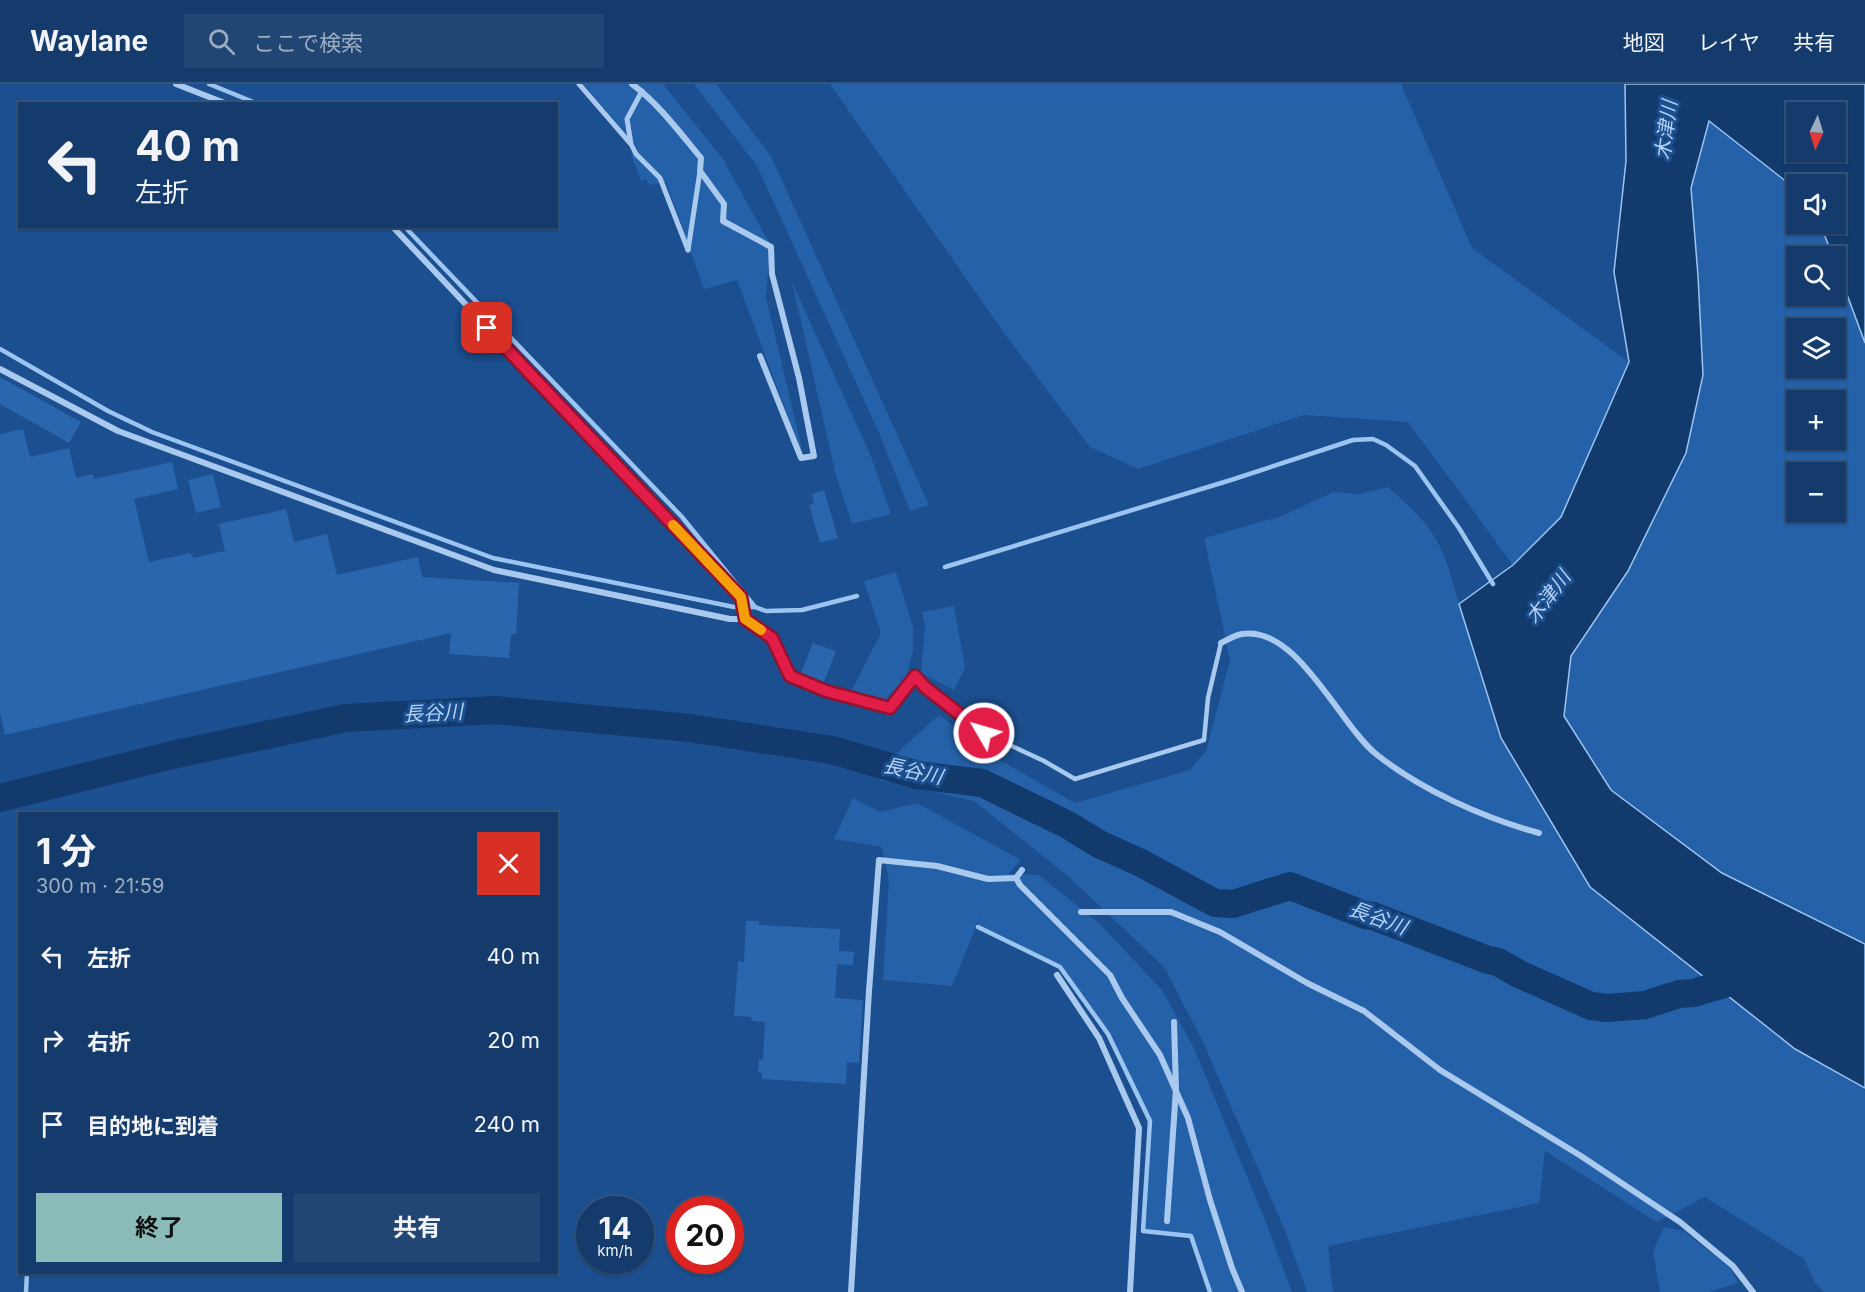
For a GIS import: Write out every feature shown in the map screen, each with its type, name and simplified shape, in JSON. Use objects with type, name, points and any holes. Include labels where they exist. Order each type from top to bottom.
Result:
[{"type":"street","points":[[176,84],[222,102]]},
{"type":"street","points":[[579,84],[631,144],[636,154],[660,178],[688,250],[701,158],[678,130],[632,84]]},
{"type":"street","points":[[631,144],[627,119],[642,92]]},
{"type":"street","points":[[700,171],[724,204],[723,221],[771,247],[772,274],[799,378],[814,456],[801,458],[760,356]]},
{"type":"street","points":[[394,228],[741,597],[745,619]]},
{"type":"street","points":[[0,369],[118,431],[494,570],[730,620],[745,619],[772,638],[790,676],[826,691],[890,708],[915,676]]},
{"type":"street","points":[[1221,643],[1242,634],[1261,635],[1280,643],[1314,676],[1345,719],[1375,753],[1412,778],[1474,812],[1539,833]]},
{"type":"street","points":[[851,1292],[879,860],[938,866],[988,879],[1016,878]]},
{"type":"street","points":[[1016,878],[1022,870]]},
{"type":"street","points":[[1016,878],[1020,885],[1110,975],[1122,998],[1160,1055],[1188,1118],[1210,1200],[1242,1292]]},
{"type":"street","points":[[1081,912],[1171,912],[1220,932],[1307,983],[1364,1011],[1440,1070],[1581,1156],[1680,1222],[1732,1266],[1753,1292]]},
{"type":"street","points":[[1057,975],[1099,1038],[1139,1128],[1130,1292]]},
{"type":"street","points":[[1167,1221],[1176,1089],[1174,1022]]},
{"type":"lane","points":[[915,676],[926,688],[984,733],[1044,761],[1075,779],[1204,740],[1208,698],[1221,643]]},
{"type":"shaded area","points":[[583,84],[663,84],[723,159],[770,244],[766,297],[805,462],[737,280],[704,289],[666,182],[648,185],[646,179],[641,181],[631,154],[637,151],[635,144]]},
{"type":"shaded area","points":[[694,84],[716,84],[771,156],[929,505],[910,511],[879,433],[757,166]]},
{"type":"shaded area","points":[[830,84],[1401,84],[1472,248],[1629,362],[1561,517],[1513,565],[1408,422],[1304,415],[1138,469],[1090,447],[1004,333]]},
{"type":"shaded area","points":[[1709,120],[1786,181],[1786,234],[1824,234],[1829,246],[1786,246],[1786,306],[1846,306],[1846,292],[1865,343],[1865,944],[1722,873],[1610,790],[1564,716],[1570,656],[1628,571],[1686,453],[1703,375],[1691,188]]},
{"type":"shaded area","points":[[792,282],[870,454],[891,514],[852,524],[836,476]]},
{"type":"shaded area","points":[[1388,487],[1419,516],[1438,543],[1449,569],[1459,604],[1590,887],[1795,1049],[1865,1088],[1865,1292],[1824,1292],[1815,1283],[1804,1259],[1705,1197],[1657,1222],[1545,1151],[1539,1203],[1328,1246],[1333,1292],[1307,1292],[1286,1233],[1203,1042],[1164,967],[1069,877],[974,801],[880,780],[881,767],[939,715],[991,755],[1075,803],[1190,770],[1206,751],[1230,660],[1204,538],[1282,516],[1333,492],[1359,494]]},
{"type":"shaded area","points":[[896,572],[913,627],[913,651],[906,678],[884,701],[852,690],[881,633],[864,581]]},
{"type":"shaded area","points":[[954,606],[965,668],[954,690],[921,673],[925,626],[922,612]]},
{"type":"shaded area","points":[[853,798],[880,812],[917,803],[1021,860],[1008,874],[1039,875],[1101,925],[1162,990],[1194,1048],[1292,1292],[1210,1292],[1191,1236],[1143,1231],[1150,1121],[1108,1034],[1060,967],[978,927],[980,917],[952,986],[883,980],[889,880],[882,847],[834,839]]},
{"type":"shaded area","points":[[1664,1227],[1684,1231],[1731,1269],[1738,1283],[1710,1292],[1660,1292],[1653,1252]]},
{"type":"water","name":"木津川","points":[[1625,84],[1865,84],[1865,343],[1846,292],[1846,246],[1829,246],[1824,234],[1846,234],[1846,174],[1786,174],[1786,181],[1709,121],[1691,188],[1703,375],[1686,453],[1628,571],[1571,656],[1564,716],[1611,790],[1722,873],[1865,944],[1865,1088],[1795,1049],[1590,887],[1501,738],[1459,604],[1513,565],[1561,517],[1629,362],[1614,272],[1626,161]]},
{"type":"building","points":[[0,377],[81,422],[69,443],[0,404]]},
{"type":"building","points":[[23,429],[30,457],[69,448],[76,478],[93,474],[94,479],[172,462],[178,489],[134,499],[149,562],[190,553],[193,558],[225,551],[219,524],[286,509],[294,542],[327,534],[337,575],[418,557],[422,577],[519,583],[516,634],[511,634],[509,658],[449,654],[451,633],[5,735],[0,712],[0,434]]},
{"type":"building","points":[[213,474],[221,507],[196,513],[188,480]]},
{"type":"building","points":[[824,490],[838,538],[820,543],[809,505],[814,504],[812,494]]},
{"type":"building","points":[[813,643],[836,651],[823,684],[800,675]]},
{"type":"building","points":[[746,921],[759,921],[759,925],[840,929],[839,951],[854,952],[853,965],[837,964],[835,998],[863,1000],[859,1063],[847,1062],[846,1084],[762,1079],[762,1073],[758,1072],[759,1059],[763,1060],[765,1022],[751,1021],[752,1017],[734,1016],[738,961],[744,962]]},
{"type":"waterway","points":[[209,84],[253,102]]},
{"type":"waterway","points":[[406,228],[682,517],[755,607]]},
{"type":"waterway","points":[[0,349],[108,411],[152,432],[493,558],[734,607],[755,607],[766,611],[802,610],[857,596]]},
{"type":"waterway","points":[[945,567],[1231,480],[1353,440],[1373,439],[1386,445],[1415,466],[1459,528],[1493,584]]},
{"type":"waterway","name":"長谷川","points":[[0,798],[172,755],[346,718],[495,710],[690,728],[832,750],[917,775],[982,783],[1068,825],[1099,844],[1141,863],[1215,903],[1233,904],[1290,886],[1498,962],[1519,974],[1591,1006],[1607,1008],[1645,1005],[1752,976]]},
{"type":"waterway","points":[[978,927],[1060,967],[1108,1034],[1150,1121],[1143,1231],[1191,1236],[1210,1292]]},
{"type":"waterway","points":[[26,1292],[27,1274]]},
{"type":"slow traffic","points":[[673,525],[741,597],[745,619],[761,630]]},
{"type":"route","points":[[487,328],[741,597],[745,619],[772,638],[790,676],[826,691],[890,708],[915,676],[926,688],[984,733]]}]
